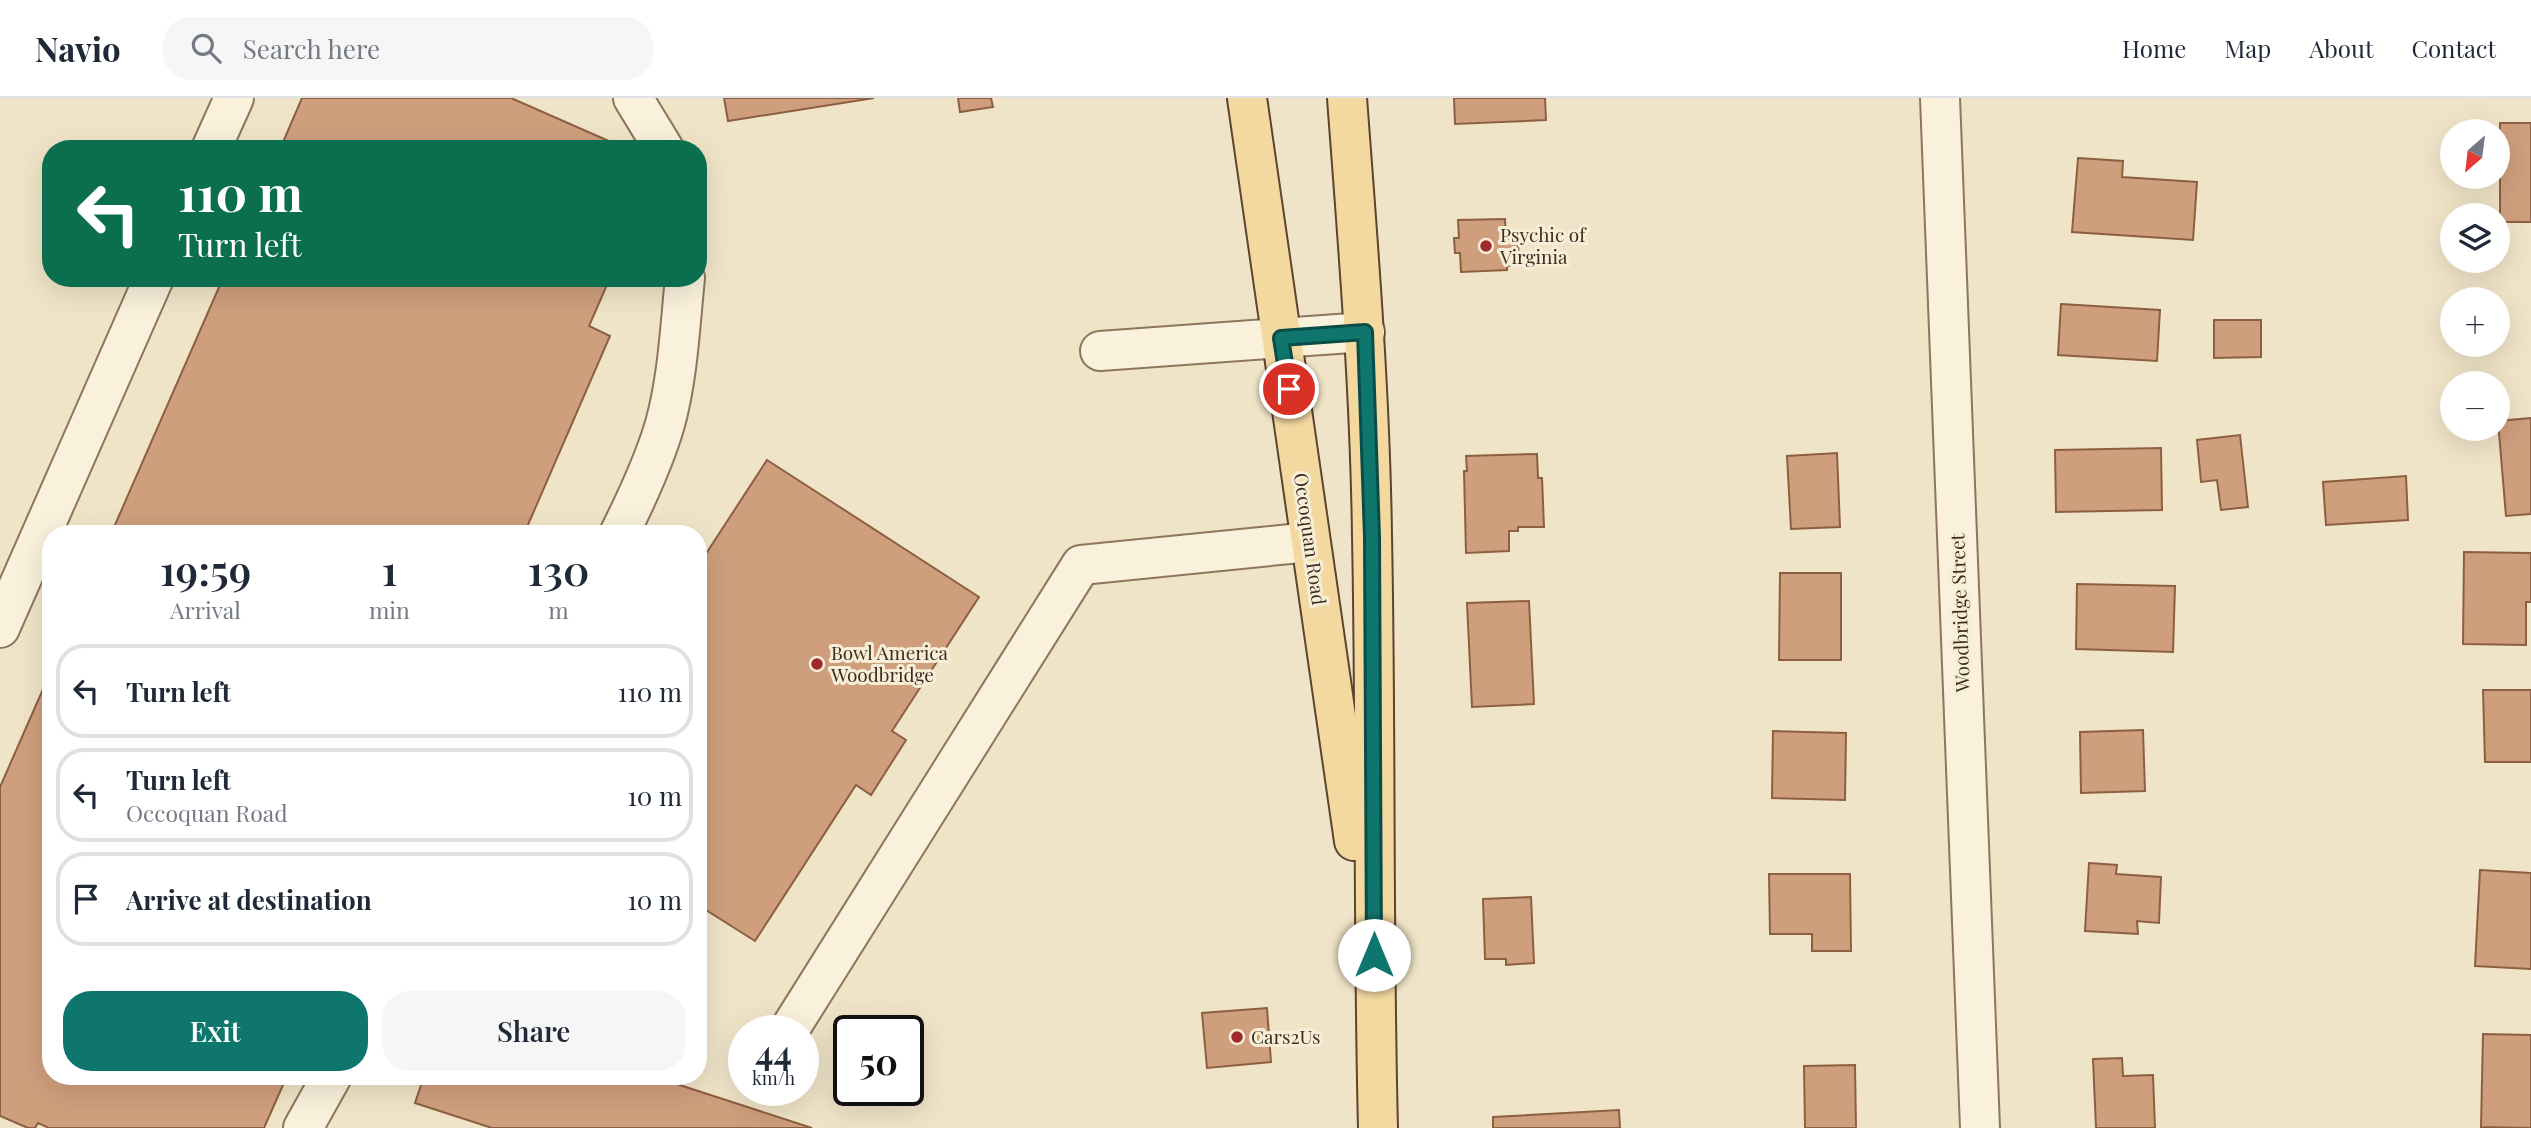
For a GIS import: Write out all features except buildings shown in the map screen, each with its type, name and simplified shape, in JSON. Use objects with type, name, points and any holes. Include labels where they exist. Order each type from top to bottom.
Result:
[{"type":"main road","name":"Occoquan Road","points":[[1247,98],[1374,981]]},
{"type":"main road","name":"Occoquan Road","points":[[1347,98],[1365,332],[1372,537],[1374,981],[1378,1128]]},
{"type":"street","points":[[215,140],[233,98]]},
{"type":"street","points":[[633,98],[659,140]]},
{"type":"street","name":"Woodbridge Street","points":[[1940,98],[1980,1128]]},
{"type":"street","points":[[45,525],[150,287]]},
{"type":"street","points":[[623,525],[647,475],[665,423],[684,287]]},
{"type":"street","points":[[1100,351],[1365,332]]},
{"type":"street","points":[[0,628],[42,533]]},
{"type":"street","points":[[799,1015],[1081,565],[1310,542]]},
{"type":"street","points":[[303,1128],[327,1085]]},
{"type":"place","name":"Psychic of Virginia","points":[[1486,246]]},
{"type":"place","name":"Bowl America Woodbridge","points":[[817,664]]},
{"type":"place","name":"Cars2Us","points":[[1237,1037]]},
{"type":"route","points":[[1289,389],[1281,338],[1365,332],[1372,537],[1374,955]]}]
